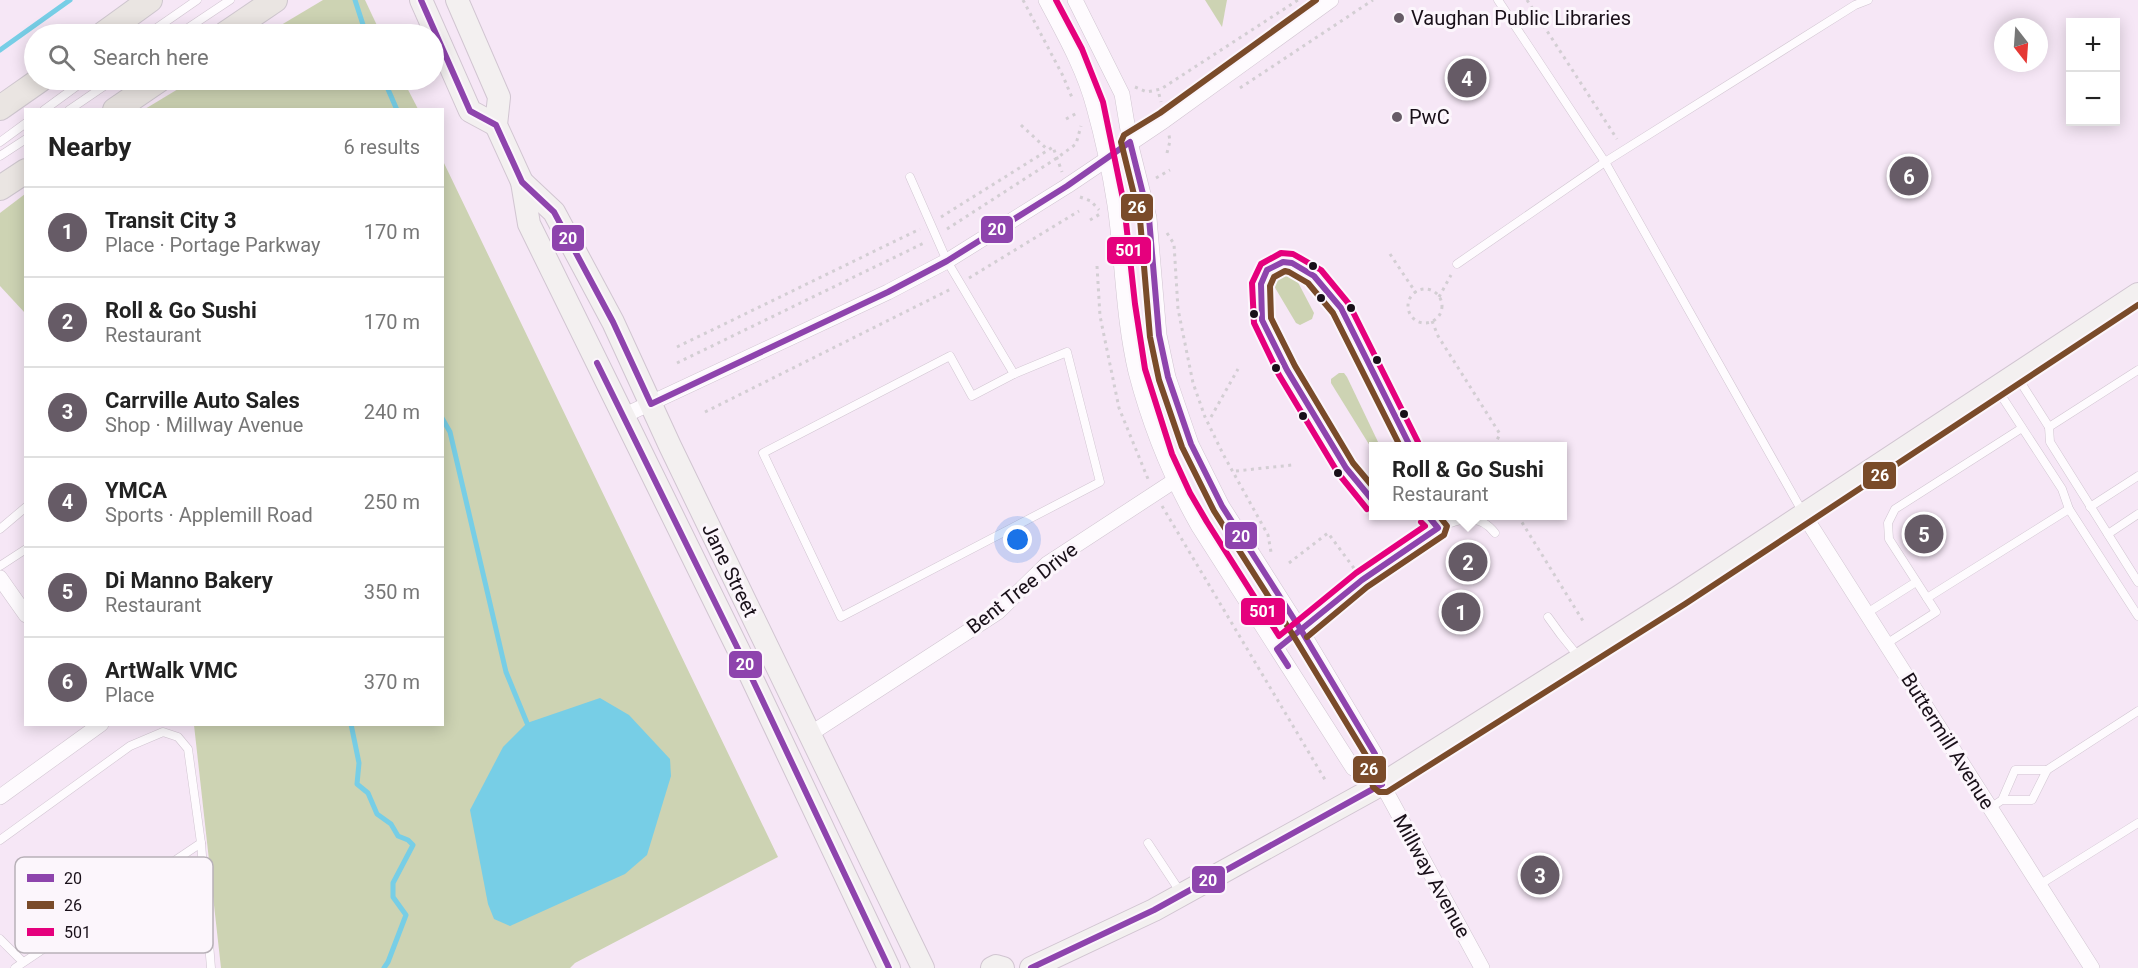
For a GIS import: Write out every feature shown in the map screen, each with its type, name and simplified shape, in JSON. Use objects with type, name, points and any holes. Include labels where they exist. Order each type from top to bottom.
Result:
[{"type":"main road","points":[[117,24],[150,0]]},
{"type":"main road","points":[[240,24],[275,0]]},
{"type":"main road","points":[[421,0],[432,24]]},
{"type":"main road","name":"Jane Street","points":[[457,0],[499,97],[496,125],[522,182],[529,224],[739,651],[889,968]]},
{"type":"main road","points":[[444,52],[470,111],[496,125]]},
{"type":"main road","points":[[0,108],[26,90]]},
{"type":"main road","points":[[118,108],[144,90]]},
{"type":"main road","points":[[0,188],[24,172]]},
{"type":"main road","name":"Jane Street","points":[[522,182],[554,212],[613,322],[923,968]]},
{"type":"main road","points":[[1031,968],[1154,910],[1382,784],[1804,515],[2138,294]]},
{"type":"main road","points":[[992,968],[1003,968]]},
{"type":"street","points":[[1046,0],[1074,52],[1094,105],[1115,205],[1136,371],[1174,481],[1199,527],[1353,768],[1382,784]]},
{"type":"street","name":"Millway Avenue","points":[[1075,0],[1122,94],[1130,142],[1149,218],[1159,336],[1168,377],[1191,444],[1222,506],[1301,630],[1375,754],[1382,784],[1482,968]]},
{"type":"street","points":[[623,416],[888,292],[946,261],[1067,186],[1165,120],[1331,0]]},
{"type":"street","name":"Bent Tree Drive","points":[[810,734],[998,612],[1047,564],[1174,481]]},
{"type":"street","name":"Buttermill Avenue","points":[[1804,515],[1886,644],[1996,804],[2039,885],[2092,968]]},
{"type":"street","points":[[0,578],[24,612]]},
{"type":"street","points":[[0,797],[98,726]]},
{"type":"lane","points":[[162,24],[197,0]]},
{"type":"lane","points":[[194,24],[230,0]]},
{"type":"lane","points":[[1498,0],[1605,162],[1804,515]]},
{"type":"lane","points":[[1457,264],[1605,162],[1855,5],[1868,0]]},
{"type":"lane","points":[[47,108],[71,90]]},
{"type":"lane","points":[[72,108],[98,90]]},
{"type":"lane","points":[[0,142],[24,124]]},
{"type":"lane","points":[[0,156],[24,140]]},
{"type":"lane","points":[[910,177],[946,261],[1014,374]]},
{"type":"lane","points":[[1369,497],[1346,468],[1287,370],[1262,320],[1261,284],[1267,270],[1282,262],[1292,263],[1314,276],[1341,308],[1408,442]]},
{"type":"lane","points":[[1067,352],[1100,482],[841,617],[763,453],[950,356],[972,396],[1014,374],[1067,352]]},
{"type":"lane","points":[[2049,427],[2138,370]]},
{"type":"lane","points":[[2015,375],[2049,427],[2050,442],[2138,582]]},
{"type":"lane","points":[[1996,387],[2062,489],[2069,509],[2138,616]]},
{"type":"lane","points":[[1886,644],[1936,612],[1889,539],[1887,523],[1895,509],[2022,428]]},
{"type":"lane","points":[[2090,507],[2138,476]]},
{"type":"lane","points":[[1927,598],[2069,509]]},
{"type":"lane","points":[[0,529],[24,510]]},
{"type":"lane","points":[[2108,534],[2138,514]]},
{"type":"lane","points":[[1431,520],[1438,528]]},
{"type":"lane","points":[[1277,649],[1362,580],[1438,528],[1459,520]]},
{"type":"lane","points":[[1479,520],[1495,533]]},
{"type":"lane","points":[[0,566],[24,550]]},
{"type":"lane","points":[[1867,613],[1916,582]]},
{"type":"lane","points":[[1548,616],[1581,659]]},
{"type":"lane","points":[[1996,804],[2032,800],[2047,770],[2138,711]]},
{"type":"lane","points":[[0,840],[130,746],[163,732],[178,737],[188,750],[202,857]]},
{"type":"lane","points":[[1996,804],[2015,770],[2047,770]]},
{"type":"lane","points":[[2039,885],[2138,823]]},
{"type":"lane","points":[[180,857],[201,843]]},
{"type":"lane","points":[[1148,843],[1182,894]]},
{"type":"lane","points":[[0,939],[23,963]]},
{"type":"lane","points":[[15,968],[38,953]]},
{"type":"lane","points":[[210,953],[211,968]]},
{"type":"path","points":[[955,224],[1076,144],[1082,130],[1079,112],[1063,76],[1023,0]]},
{"type":"path","points":[[1126,83],[1147,92],[1161,89],[1298,0]]},
{"type":"path","points":[[1237,90],[1373,0]]},
{"type":"path","points":[[1527,0],[1625,150]]},
{"type":"path","points":[[1021,125],[1049,150]]},
{"type":"path","points":[[1162,138],[1168,134]]},
{"type":"path","points":[[677,347],[930,223],[1053,147]]},
{"type":"path","points":[[705,412],[944,294],[1079,211]]},
{"type":"path","points":[[1164,228],[1174,244],[1178,309],[1193,383],[1218,445],[1268,535],[1272,560]]},
{"type":"path","points":[[677,363],[914,249]]},
{"type":"path","points":[[1390,254],[1416,292]]},
{"type":"path","points":[[1439,297],[1457,264]]},
{"type":"path","points":[[1430,290],[1442,302],[1440,314],[1432,321],[1427,323],[1417,321],[1410,313],[1409,303],[1416,292],[1430,290]]},
{"type":"path","points":[[1432,321],[1438,336],[1500,434],[1496,442]]},
{"type":"path","points":[[1211,417],[1238,369]]},
{"type":"path","points":[[1236,471],[1292,465]]},
{"type":"path","points":[[1520,520],[1582,621]]},
{"type":"path","points":[[1288,563],[1329,533],[1362,580]]},
{"type":"green space","points":[[323,0],[365,0],[376,24],[283,24]]},
{"type":"green space","points":[[1205,0],[1227,0],[1222,27]]},
{"type":"green space","points":[[176,90],[408,90],[417,108],[147,108]]},
{"type":"green space","points":[[444,163],[778,857],[575,963],[570,968],[221,968],[213,896],[213,857],[209,857],[194,726],[444,726]]},
{"type":"green space","points":[[24,195],[24,312],[0,286],[0,213]]},
{"type":"green space","points":[[1284,265],[1290,267],[1314,313],[1312,319],[1300,325],[1296,323],[1268,276],[1270,272]]},
{"type":"green space","points":[[1339,373],[1344,373],[1347,377],[1378,442],[1369,442],[1369,444],[1331,383],[1331,379]]},
{"type":"water","points":[[600,698],[629,715],[670,759],[671,776],[647,855],[625,874],[510,926],[494,919],[488,904],[470,810],[503,747],[527,723]]},
{"type":"waterway","points":[[36,24],[70,0]]},
{"type":"waterway","points":[[355,0],[363,24]]},
{"type":"waterway","points":[[0,50],[24,33]]},
{"type":"waterway","points":[[388,90],[396,108]]},
{"type":"waterway","points":[[444,422],[450,432],[506,672],[527,723]]},
{"type":"waterway","points":[[351,726],[359,763],[357,784],[368,793],[377,814],[391,824],[398,836],[413,845],[393,883],[393,897],[406,915],[384,968]]},
{"type":"transit line","name":"20","points":[[421,0],[432,24]]},
{"type":"transit line","name":"501","points":[[1056,0],[1082,49],[1103,102],[1124,204],[1145,369],[1172,454],[1190,493],[1207,522],[1279,636],[1356,573],[1425,526],[1421,522]]},
{"type":"transit line","name":"26","points":[[1316,0],[1160,113],[1124,135],[1121,142],[1140,219],[1150,337],[1159,380],[1182,447],[1214,511],[1367,757],[1373,787],[1379,792],[1387,792],[1685,604],[2138,305]]},
{"type":"transit line","name":"20","points":[[444,52],[470,111],[496,125],[522,182],[554,212],[613,322],[651,404],[888,292],[947,261],[1067,186],[1130,142],[1149,218],[1159,335],[1168,377],[1191,444],[1222,506],[1301,630],[1375,754],[1382,784]]},
{"type":"transit line","name":"501","points":[[1367,509],[1338,473],[1279,375],[1254,323],[1252,283],[1261,264],[1281,253],[1293,254],[1321,270],[1349,304],[1418,442]]},
{"type":"transit line","name":"20","points":[[1369,496],[1346,468],[1287,370],[1262,320],[1261,284],[1267,270],[1283,262],[1292,263],[1314,276],[1341,308],[1408,442]]},
{"type":"transit line","name":"26","points":[[1369,482],[1353,463],[1295,366],[1271,318],[1270,286],[1274,277],[1285,271],[1308,283],[1333,313],[1398,442]]},
{"type":"transit line","name":"20","points":[[597,363],[739,651],[889,968]]},
{"type":"transit line","name":"20","points":[[1288,666],[1277,649],[1362,580],[1438,528],[1431,520]]},
{"type":"transit line","name":"26","points":[[1307,637],[1367,587],[1444,535],[1447,526],[1442,520]]},
{"type":"transit line","name":"20","points":[[1031,968],[1154,910],[1382,784]]},
{"type":"place","name":"Vaughan Public Libraries","points":[[1399,18]]},
{"type":"place","name":"YMCA","points":[[1467,78]]},
{"type":"place","name":"PwC","points":[[1397,117]]},
{"type":"place","name":"ArtWalk VMC","points":[[1909,176]]},
{"type":"place","name":"Di Manno Bakery","points":[[1924,534]]},
{"type":"place","name":"Roll & Go Sushi","points":[[1468,562]]},
{"type":"place","name":"Transit City 3","points":[[1461,612]]},
{"type":"place","name":"Carrville Auto Sales","points":[[1540,875]]}]
